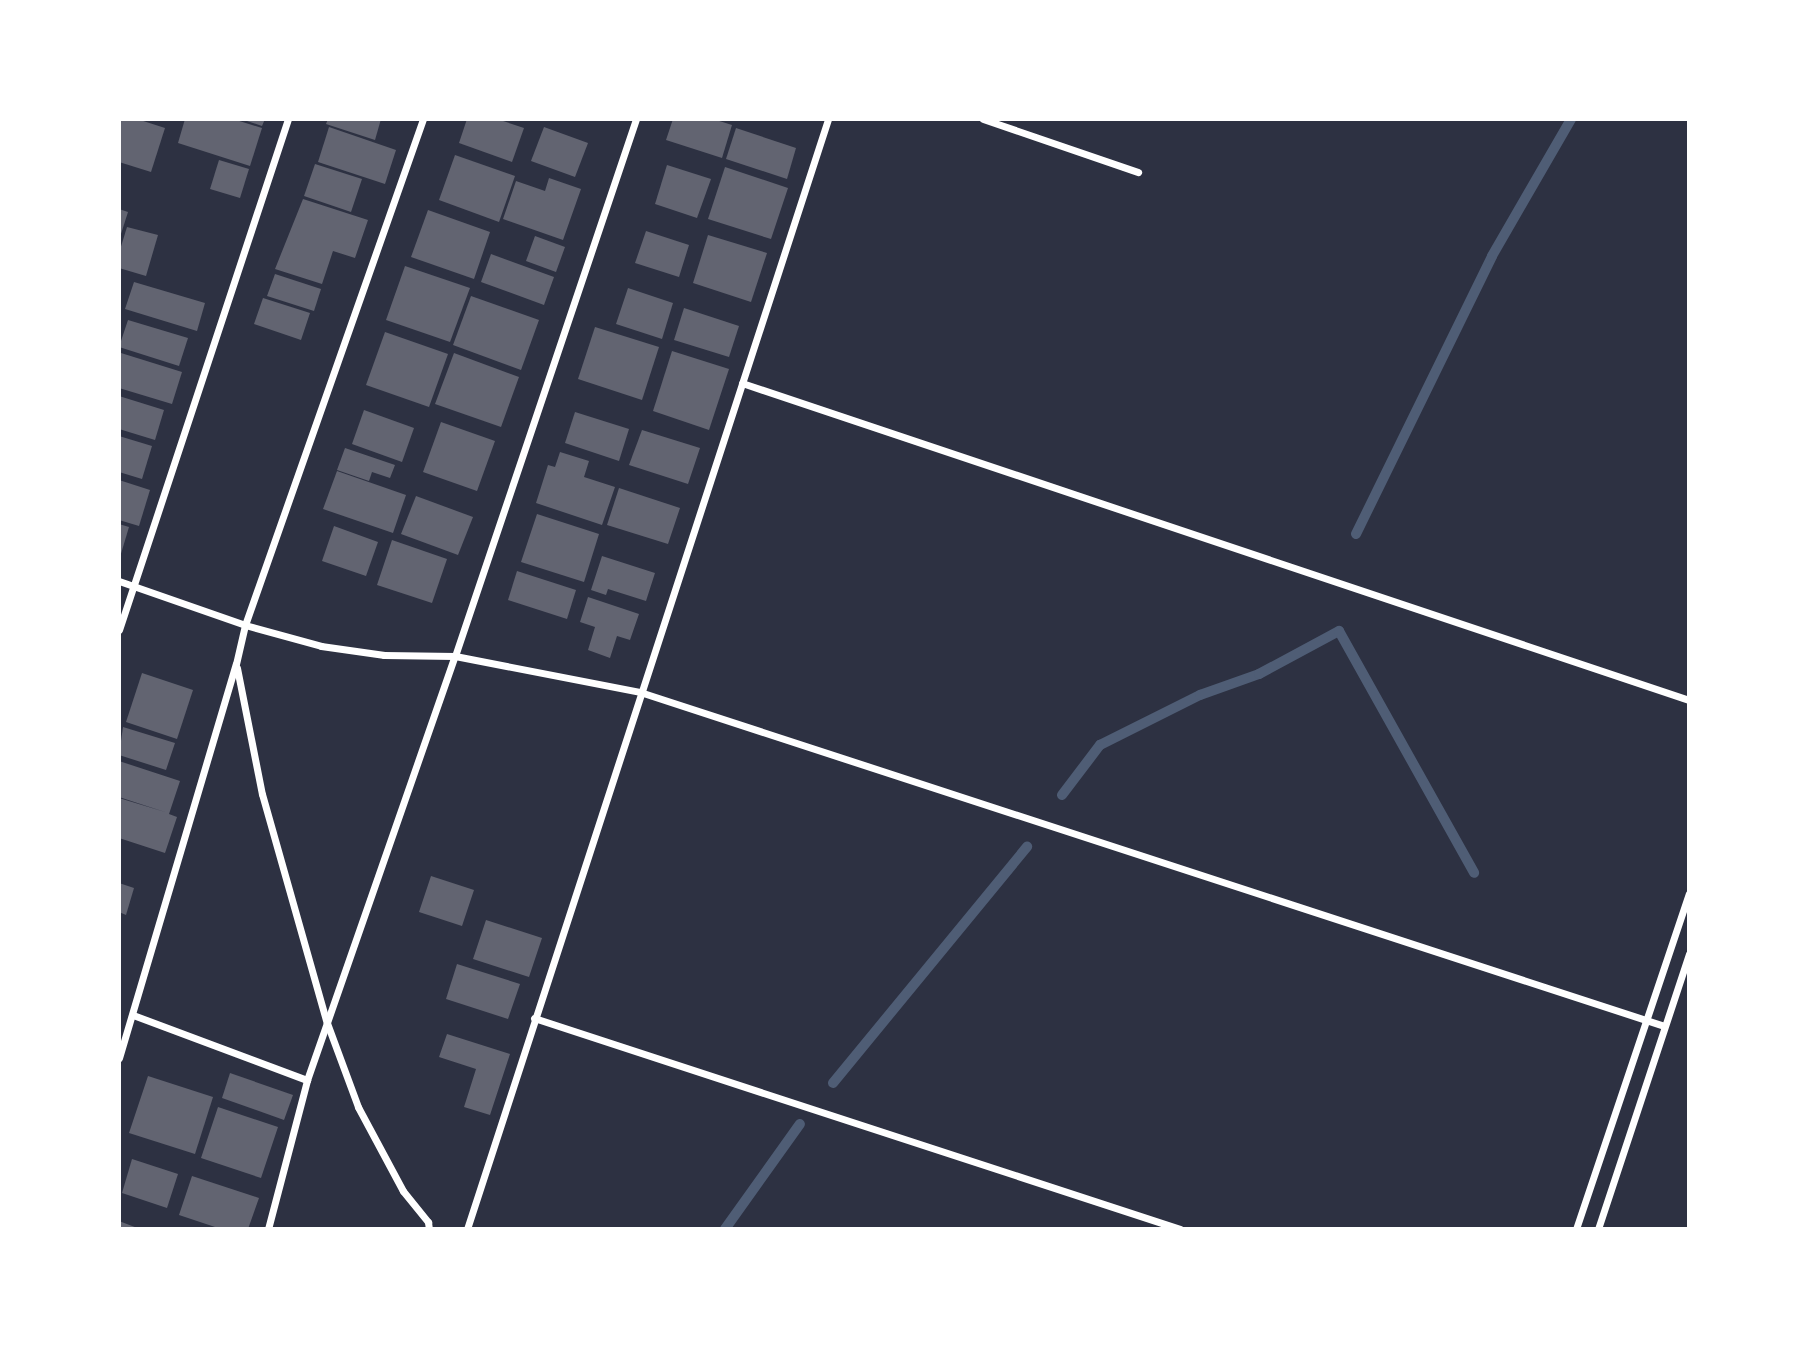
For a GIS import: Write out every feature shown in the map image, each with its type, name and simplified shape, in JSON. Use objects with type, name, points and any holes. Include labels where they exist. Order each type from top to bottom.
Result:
[{"type":"street","points":[[119,630],[288,119]]},
{"type":"street","points":[[119,1058],[236,664],[245,625],[423,119]]},
{"type":"street","points":[[268,1229],[307,1080],[456,656],[636,119]]},
{"type":"street","points":[[467,1229],[828,119]]},
{"type":"street","points":[[983,119],[1138,172]]},
{"type":"street","points":[[741,383],[1689,700]]},
{"type":"street","points":[[119,581],[245,625],[321,646],[384,654],[456,656],[640,692],[1664,1026]]},
{"type":"street","points":[[236,664],[262,794],[327,1023],[358,1107],[403,1191],[428,1222],[429,1229]]},
{"type":"street","points":[[1576,1229],[1689,894]]},
{"type":"street","points":[[1598,1229],[1689,954]]},
{"type":"street","points":[[133,1014],[307,1080]]},
{"type":"street","points":[[534,1017],[1180,1229]]},
{"type":"building","points":[[119,119],[137,119],[165,128],[151,172],[119,162]]},
{"type":"building","points":[[185,119],[233,119],[262,128],[250,166],[178,143]]},
{"type":"building","points":[[241,119],[265,119],[262,126]]},
{"type":"building","points":[[328,119],[381,119],[375,140],[326,124]]},
{"type":"building","points":[[467,119],[497,119],[524,128],[512,162],[459,143]]},
{"type":"building","points":[[673,119],[713,119],[732,125],[722,158],[666,140]]},
{"type":"building","points":[[329,127],[396,150],[385,184],[318,162]]},
{"type":"building","points":[[544,127],[588,143],[575,177],[531,161]]},
{"type":"building","points":[[736,128],[796,148],[787,179],[726,159]]},
{"type":"building","points":[[455,155],[515,176],[499,222],[439,200]]},
{"type":"building","points":[[219,160],[249,169],[240,198],[210,189]]},
{"type":"building","points":[[315,164],[362,179],[351,212],[304,196]]},
{"type":"building","points":[[667,165],[711,179],[697,218],[655,204]]},
{"type":"building","points":[[725,167],[788,188],[771,239],[708,219]]},
{"type":"building","points":[[549,178],[581,189],[563,240],[503,219],[516,181],[545,191]]},
{"type":"building","points":[[303,199],[368,220],[355,258],[333,251],[322,284],[275,269]]},
{"type":"building","points":[[119,209],[128,212],[120,237],[119,237]]},
{"type":"building","points":[[428,210],[490,232],[474,279],[411,257]]},
{"type":"building","points":[[127,227],[158,235],[146,276],[119,268],[119,253]]},
{"type":"building","points":[[646,231],[689,245],[679,277],[635,263]]},
{"type":"building","points":[[708,235],[767,253],[751,302],[693,283]]},
{"type":"building","points":[[535,236],[565,247],[556,272],[526,261]]},
{"type":"building","points":[[491,254],[554,277],[544,305],[481,282]]},
{"type":"building","points":[[405,266],[470,288],[450,342],[386,320]]},
{"type":"building","points":[[275,274],[321,289],[314,311],[267,296]]},
{"type":"building","points":[[134,282],[205,303],[197,331],[125,309]]},
{"type":"building","points":[[628,288],[673,303],[662,339],[616,324]]},
{"type":"building","points":[[471,296],[539,320],[521,370],[453,345]]},
{"type":"building","points":[[263,298],[310,313],[301,340],[254,324]]},
{"type":"building","points":[[684,308],[739,326],[729,357],[674,340]]},
{"type":"building","points":[[128,320],[188,338],[179,366],[119,347]]},
{"type":"building","points":[[595,327],[659,347],[642,400],[578,379]]},
{"type":"building","points":[[385,332],[448,354],[429,407],[366,385]]},
{"type":"building","points":[[672,351],[729,369],[709,430],[653,411]]},
{"type":"building","points":[[121,353],[182,372],[172,404],[119,388]]},
{"type":"building","points":[[454,353],[519,377],[501,427],[435,404]]},
{"type":"building","points":[[119,396],[164,410],[155,440],[119,429]]},
{"type":"building","points":[[364,410],[414,428],[402,462],[352,444]]},
{"type":"building","points":[[575,412],[629,429],[619,461],[565,443]]},
{"type":"building","points":[[441,422],[495,441],[477,491],[423,472]]},
{"type":"building","points":[[642,430],[700,448],[688,484],[629,465]]},
{"type":"building","points":[[119,436],[152,446],[142,479],[119,472]]},
{"type":"building","points":[[345,448],[395,465],[390,478],[372,472],[369,481],[337,470]]},
{"type":"building","points":[[560,452],[589,461],[584,477],[615,487],[602,525],[536,503],[548,465],[555,467]]},
{"type":"building","points":[[337,471],[406,495],[393,533],[323,509]]},
{"type":"building","points":[[119,480],[150,490],[139,526],[119,520]]},
{"type":"building","points":[[619,488],[680,508],[668,544],[607,525]]},
{"type":"building","points":[[416,496],[473,517],[458,555],[401,534]]},
{"type":"building","points":[[537,514],[599,534],[584,582],[521,562]]},
{"type":"building","points":[[119,524],[129,527],[120,557],[119,556]]},
{"type":"building","points":[[334,526],[378,542],[366,576],[322,561]]},
{"type":"building","points":[[392,540],[447,559],[432,603],[377,585]]},
{"type":"building","points":[[602,556],[655,573],[646,601],[608,589],[606,595],[591,590]]},
{"type":"building","points":[[517,571],[576,590],[567,619],[508,600]]},
{"type":"building","points":[[588,597],[639,614],[630,640],[617,636],[610,658],[588,650],[595,627],[580,622]]},
{"type":"building","points":[[142,673],[193,690],[177,739],[126,722]]},
{"type":"building","points":[[123,727],[175,743],[166,770],[119,755]]},
{"type":"building","points":[[119,761],[180,781],[169,814],[177,817],[165,853],[119,838],[119,798],[165,812],[119,797]]},
{"type":"building","points":[[431,876],[474,890],[462,926],[419,912]]},
{"type":"building","points":[[119,883],[134,888],[126,915],[119,912]]},
{"type":"building","points":[[486,920],[542,938],[529,977],[473,959]]},
{"type":"building","points":[[457,964],[520,984],[508,1019],[446,999]]},
{"type":"building","points":[[447,1034],[510,1054],[490,1115],[464,1107],[476,1069],[439,1057]]},
{"type":"building","points":[[230,1073],[293,1095],[284,1120],[222,1098]]},
{"type":"building","points":[[148,1076],[213,1097],[195,1154],[129,1133]]},
{"type":"building","points":[[218,1107],[278,1127],[261,1178],[201,1158]]},
{"type":"building","points":[[132,1159],[178,1174],[167,1208],[122,1193]]},
{"type":"building","points":[[192,1176],[259,1198],[248,1229],[221,1229],[179,1215]]},
{"type":"building","points":[[119,1221],[140,1229],[119,1229]]},
{"type":"waterway","points":[[1356,534],[1492,256],[1571,119]]},
{"type":"waterway","points":[[1062,795],[1100,745],[1200,695],[1259,674],[1339,631],[1474,873]]},
{"type":"waterway","points":[[833,1083],[1027,847]]},
{"type":"waterway","points":[[725,1229],[800,1124]]}]
